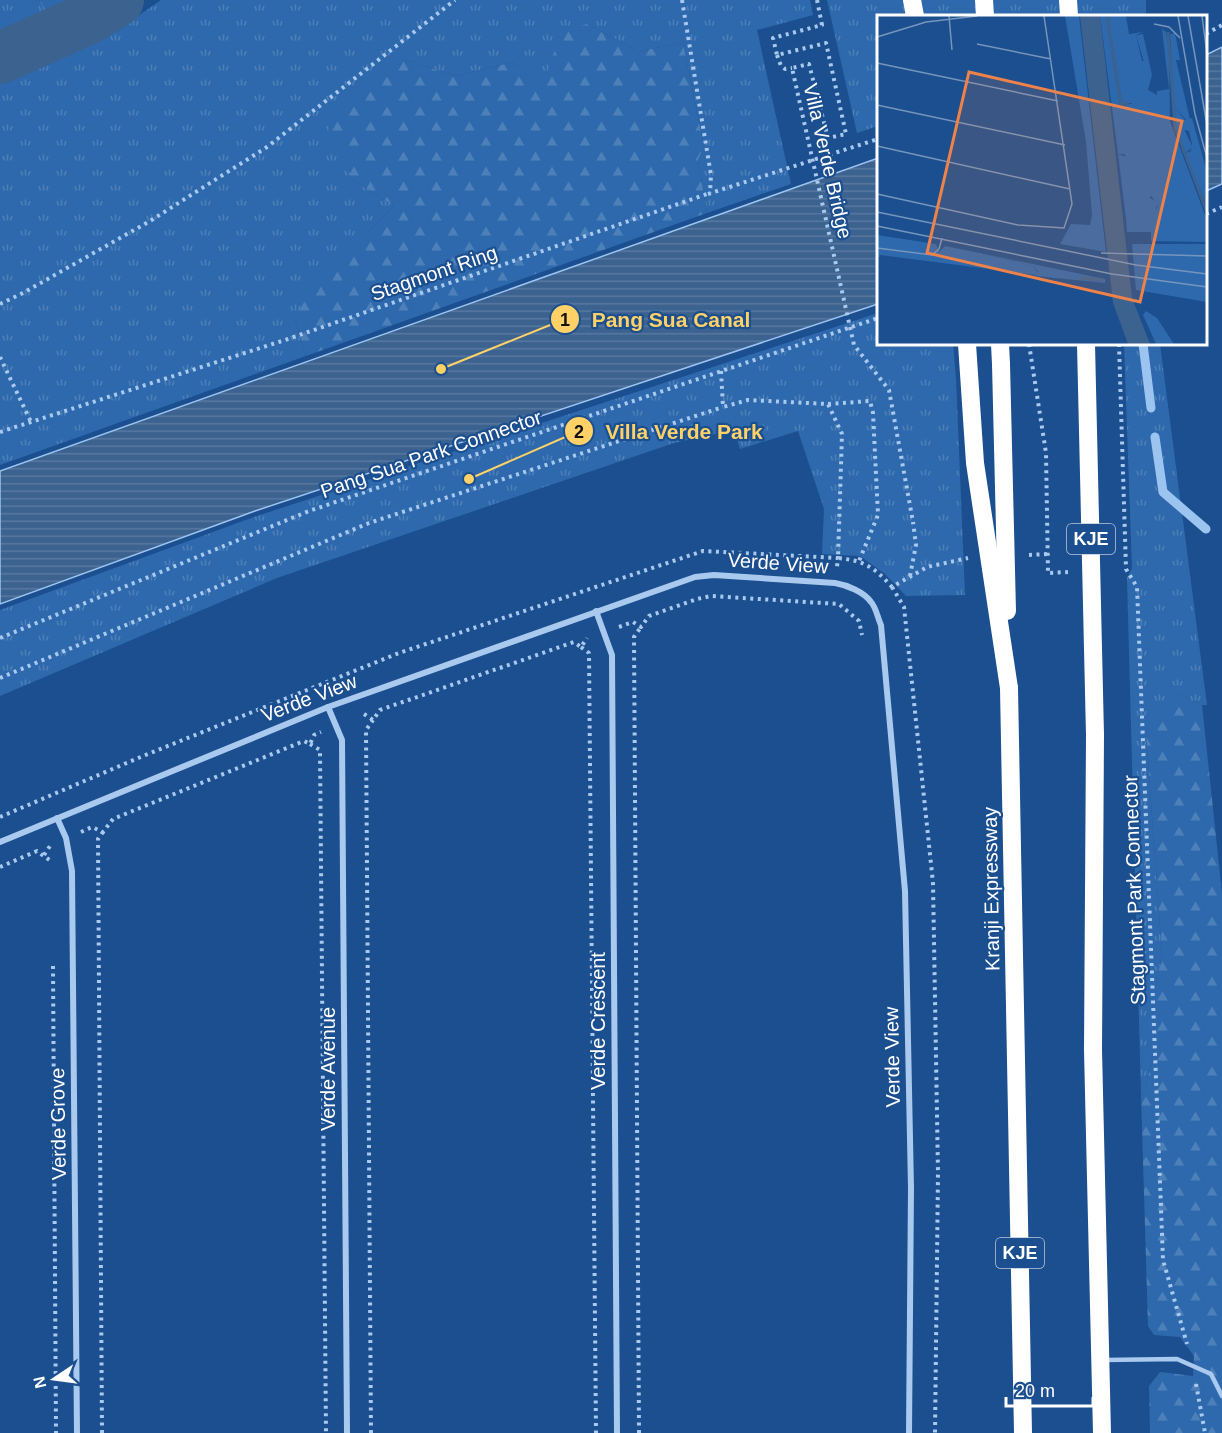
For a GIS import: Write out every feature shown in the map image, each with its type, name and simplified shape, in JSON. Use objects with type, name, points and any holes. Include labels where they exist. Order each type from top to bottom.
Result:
[{"type":"highway","points":[[912,0],[915,15]]},
{"type":"highway","points":[[984,0],[985,15]]},
{"type":"highway","points":[[1068,0],[1069,15]]},
{"type":"highway","points":[[967,345],[975,463],[1009,688]]},
{"type":"highway","name":"Kranji Expressway","points":[[1000,345],[1023,1433]]},
{"type":"highway","name":"KJE","points":[[1086,345],[1095,735],[1093,1050],[1102,1433]]},
{"type":"street","name":"Verde View","points":[[0,842],[328,707],[695,577],[714,575],[836,583],[844,585],[872,602],[881,626],[906,891],[911,1188],[909,1433]]},
{"type":"street","name":"Verde Crescent","points":[[596,611],[612,655],[617,1433]]},
{"type":"street","name":"Verde Avenue","points":[[328,707],[342,740],[347,1433]]},
{"type":"street","name":"Verde Grove","points":[[57,818],[66,838],[72,871],[77,1433]]},
{"type":"lane","points":[[1100,1360],[1177,1359],[1210,1374],[1222,1396]]},
{"type":"path","points":[[0,304],[150,221],[267,147],[455,0]]},
{"type":"path","points":[[682,0],[711,175],[709,194]]},
{"type":"path","points":[[792,68],[784,69],[781,66],[774,38],[822,25],[816,0]]},
{"type":"path","points":[[1207,34],[1222,26]]},
{"type":"path","name":"Villa Verde Bridge","points":[[777,55],[826,43],[846,134],[828,138],[809,64],[792,68],[854,345],[889,390],[916,545],[910,576],[892,587]]},
{"type":"path","name":"Stagmont Ring","points":[[0,432],[285,340],[709,194],[876,140]]},
{"type":"path","points":[[1207,214],[1222,207]]},
{"type":"path","name":"Pang Sua Park Connector","points":[[0,638],[309,511],[877,319]]},
{"type":"path","points":[[1029,345],[1046,453],[1048,554]]},
{"type":"path","name":"Stagmont Park Connector","points":[[1119,345],[1126,569],[1137,587],[1163,1260],[1192,1364],[1206,1433]]},
{"type":"path","points":[[0,357],[32,422]]},
{"type":"path","points":[[721,371],[723,407]]},
{"type":"path","points":[[0,678],[369,523],[748,400],[828,404],[870,400],[873,413],[878,515],[859,561]]},
{"type":"path","points":[[828,404],[842,434],[838,558],[859,561],[873,567],[892,587],[904,607],[933,883],[938,1173],[936,1433]]},
{"type":"path","points":[[639,1433],[634,637],[649,616],[711,596],[839,604],[859,621],[863,642]]},
{"type":"path","points":[[581,647],[586,639],[633,622],[641,627]]},
{"type":"path","points":[[371,1433],[366,730],[380,711],[574,642],[589,653],[596,1433]]},
{"type":"path","points":[[310,744],[314,735],[363,714],[373,720]]},
{"type":"path","points":[[102,1433],[98,839],[113,819],[304,741],[320,750],[326,1433]]},
{"type":"path","points":[[44,855],[48,847],[92,827],[103,832]]},
{"type":"path","points":[[0,867],[37,851],[52,861],[52,873]]},
{"type":"path","points":[[52,957],[56,1433]]},
{"type":"green space","points":[[0,0],[39,0],[52,25],[0,46]]},
{"type":"green space","points":[[39,0],[97,0],[52,25]]},
{"type":"green space","points":[[161,0],[810,0],[813,15],[757,30],[791,184],[707,213],[698,160],[704,145],[683,43],[639,51],[587,24],[542,89],[513,62],[455,76],[398,57],[353,180],[394,206],[366,234],[295,320],[306,356],[0,465],[0,79],[16,75],[122,27]]},
{"type":"green space","points":[[827,0],[1146,0],[1146,15],[877,15],[877,126],[857,133]]},
{"type":"green space","points":[[587,24],[639,51],[683,43],[704,146],[698,160],[707,213],[306,356],[295,320],[314,276],[366,234],[394,206],[353,180],[328,130],[338,105],[398,57],[455,76],[513,62],[542,89],[561,31]]},
{"type":"green space","points":[[877,313],[877,345],[953,345],[965,595],[906,596],[885,574],[860,556],[822,554],[824,509],[798,431],[740,449],[734,430],[674,443],[277,578],[0,696],[0,610],[257,516]]},
{"type":"green space","points":[[1124,345],[1160,345],[1207,705],[1181,695],[1146,733],[1162,955],[1152,1003],[1155,1045],[1145,1090],[1141,1095],[1127,578],[1132,568]]},
{"type":"green space","points":[[1181,695],[1202,705],[1222,893],[1222,1433],[1150,1433],[1149,1386],[1160,1372],[1193,1376],[1194,1356],[1180,1337],[1154,1335],[1148,1326],[1141,1095],[1145,1090],[1155,1045],[1152,1003],[1162,955],[1146,733],[1151,722]]},
{"type":"shaded area","points":[[1222,47],[1222,184],[1207,191],[1207,54]]},
{"type":"shaded area","points":[[877,158],[877,304],[255,511],[0,604],[0,471]]},
{"type":"waterway","points":[[0,58],[91,17],[118,0]]},
{"type":"waterway","points":[[1143,345],[1151,408]]},
{"type":"waterway","points":[[1155,437],[1163,492],[1206,529]]},
{"type":"place","name":"Pang Sua Canal","points":[[441,369]]},
{"type":"place","name":"Villa Verde Park","points":[[469,479]]}]
